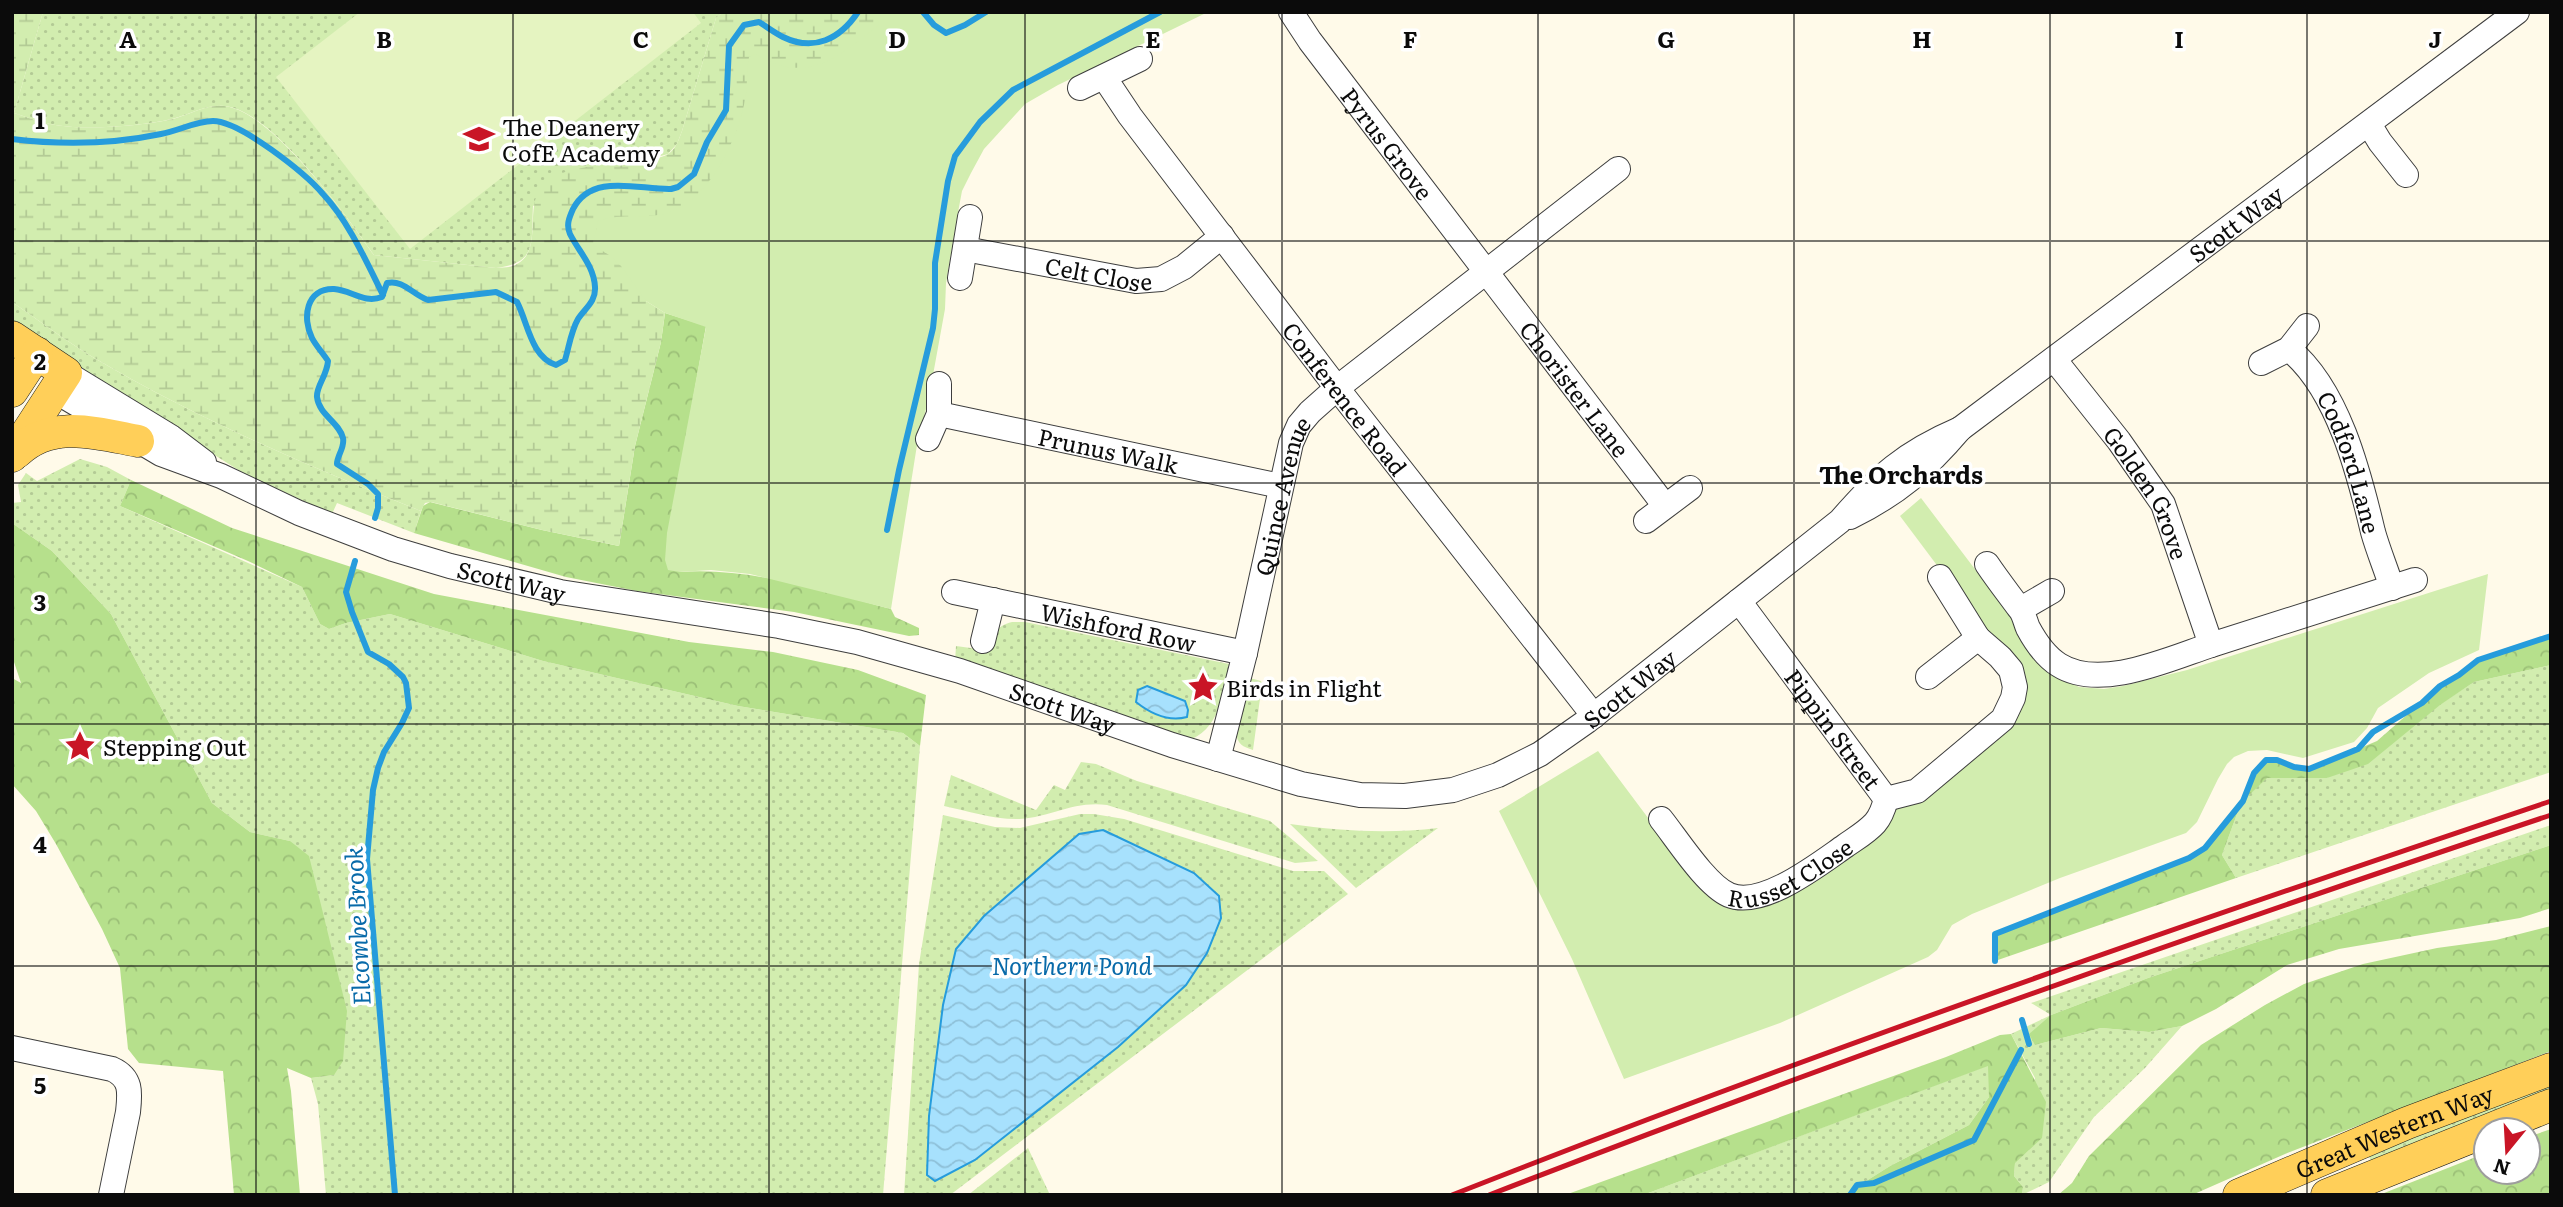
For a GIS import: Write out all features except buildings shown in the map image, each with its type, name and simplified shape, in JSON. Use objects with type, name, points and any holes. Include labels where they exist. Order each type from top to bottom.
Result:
[{"type":"main road","points":[[12,456],[61,382],[20,363]]},
{"type":"main road","points":[[12,456],[34,439],[61,431],[138,441]]},
{"type":"main road","name":"Great Western Way","points":[[2239,1195],[2407,1123],[2551,1069]]},
{"type":"main road","name":"Great Western Way","points":[[2327,1195],[2551,1105]]},
{"type":"street","name":"Pyrus Grove","points":[[1291,12],[1310,41],[1485,271]]},
{"type":"street","name":"Scott Way","points":[[61,382],[138,441],[167,457],[221,476],[277,503],[393,549],[450,566],[582,597],[779,626],[866,644],[950,668],[1218,759],[1301,784],[1337,792],[1381,797],[1427,794],[1476,783],[1522,764],[1560,741],[1840,522],[1873,484],[1898,461],[1960,429],[2514,13]]},
{"type":"street","points":[[1080,88],[1140,59]]},
{"type":"street","name":"Conference Road","points":[[1104,77],[1130,116],[1337,388],[1594,716]]},
{"type":"street","points":[[2369,124],[2406,175]]},
{"type":"street","name":"Quince Avenue","points":[[1218,759],[1245,653],[1280,486],[1291,443],[1299,425],[1337,388],[1618,169]]},
{"type":"street","points":[[960,278],[970,217]]},
{"type":"street","name":"Celt Close","points":[[965,249],[1136,281],[1161,279],[1184,267],[1222,236]]},
{"type":"street","name":"Chorister Lane","points":[[1485,271],[1655,513],[1690,488]]},
{"type":"street","points":[[2261,363],[2289,349],[2307,326]]},
{"type":"street","name":"Codford Lane","points":[[2211,645],[2403,584],[2374,534],[2367,498],[2343,427],[2299,357],[2289,349]]},
{"type":"street","name":"Golden Grove","points":[[2054,359],[2119,441],[2163,504],[2211,645]]},
{"type":"street","name":"Scott Way","points":[[61,382],[171,437],[221,476]]},
{"type":"street","points":[[928,439],[939,414],[939,384]]},
{"type":"street","name":"Prunus Walk","points":[[939,414],[1280,486]]},
{"type":"street","points":[[1987,564],[2021,610],[2041,648],[2057,665],[2087,674],[2110,675],[2135,670],[2211,645]]},
{"type":"street","name":"Pippin Street","points":[[1739,601],[1886,799],[1917,791],[2003,719],[2009,709],[2015,687],[2011,670],[1978,639],[1940,577]]},
{"type":"street","points":[[2021,610],[2052,591]]},
{"type":"street","name":"Wishford Row","points":[[954,592],[1245,653]]},
{"type":"street","points":[[983,641],[993,600]]},
{"type":"street","points":[[1928,677],[1978,639]]},
{"type":"street","name":"Russet Close","points":[[1661,819],[1715,888],[1730,896],[1745,898],[1779,887],[1814,867],[1871,827],[1880,817],[1886,799]]},
{"type":"street","points":[[12,1048],[112,1069],[122,1073],[127,1080],[128,1112],[111,1195]]},
{"type":"green space","points":[[12,12],[43,12],[14,113],[50,124],[94,127],[160,122],[217,106],[243,112],[264,126],[307,168],[374,255],[496,268],[515,265],[526,256],[532,235],[536,197],[541,186],[551,178],[581,168],[657,158],[673,149],[682,131],[716,18],[723,12],[929,12],[646,301],[665,313],[661,342],[635,446],[619,546],[431,502],[425,503],[421,511],[297,460],[175,402],[85,352],[12,302]]},
{"type":"green space","name":"The Deanery CofE Academy","points":[[43,12],[723,12],[716,18],[677,144],[668,154],[604,165],[533,206],[530,249],[526,256],[510,265],[496,268],[374,255],[307,168],[264,125],[243,112],[217,106],[159,122],[94,127],[50,124],[14,113]]},
{"type":"green space","points":[[360,12],[693,12],[701,23],[410,249],[276,77]]},
{"type":"green space","points":[[869,12],[1208,12],[1058,85],[1025,104],[984,149],[971,173],[962,191],[959,207],[946,283],[945,309],[917,445],[891,609],[750,574],[668,570],[665,560],[667,533],[706,327],[665,313],[646,301],[621,266],[593,245],[598,221],[616,217],[655,216],[673,211],[699,193],[711,179],[729,148],[741,115],[746,95],[749,57],[755,54],[791,67],[822,63],[850,47],[880,24]]},
{"type":"green space","points":[[12,302],[85,352],[175,402],[297,460],[421,511],[414,533],[337,503],[332,514],[243,473],[12,327]]},
{"type":"green space","points":[[665,313],[706,326],[683,455],[680,572],[734,573],[839,595],[891,609],[895,617],[919,628],[919,635],[909,636],[794,612],[637,591],[566,577],[414,533],[423,506],[430,502],[619,546],[635,446],[661,342]]},
{"type":"green space","points":[[80,459],[107,467],[131,480],[120,506],[302,587],[320,624],[329,629],[390,614],[543,661],[738,706],[903,733],[920,746],[883,1195],[326,1195],[318,1104],[311,1078],[334,1075],[290,841],[250,832],[212,803],[111,614],[52,551],[12,523],[12,503],[21,502],[18,485],[26,473],[37,481]]},
{"type":"green space","points":[[131,480],[232,528],[434,594],[689,642],[773,652],[858,670],[926,695],[920,746],[903,733],[738,706],[543,661],[390,614],[329,629],[320,624],[302,587],[120,506]]},
{"type":"green space","points":[[1921,498],[2015,622],[2063,679],[2079,687],[2104,689],[2187,670],[2488,574],[2479,650],[2429,673],[2378,708],[2367,728],[2354,742],[2303,758],[2267,750],[2248,751],[2234,757],[2218,779],[2197,822],[2186,833],[2060,878],[1972,914],[1952,925],[1937,950],[1928,957],[1780,1023],[1624,1079],[1572,959],[1499,811],[1598,751],[1696,882],[1737,906],[1888,815],[2021,693],[1951,584],[1900,516]]},
{"type":"green space","points":[[12,523],[52,551],[111,614],[212,803],[250,832],[290,841],[309,856],[347,1011],[343,1061],[334,1075],[311,1078],[287,1068],[300,1195],[234,1195],[223,1071],[139,1063],[128,1049],[120,968],[56,844],[36,811],[12,784],[12,678],[21,683],[12,656]]},
{"type":"green space","points":[[1012,622],[1025,622],[1229,664],[1218,710],[1206,729],[1186,741],[955,662],[956,646],[985,650],[995,632]]},
{"type":"green space","points":[[2551,636],[2551,665],[2474,682],[2440,705],[2368,764],[2327,778],[2267,778],[2243,801],[2254,773],[2266,760],[2277,760],[2294,767],[2309,769],[2377,741],[2440,686],[2478,660]]},
{"type":"green space","points":[[2551,665],[2551,772],[2236,878],[2222,855],[2241,803],[2266,778],[2327,778],[2474,682]]},
{"type":"green space","points":[[1246,677],[1261,681],[1262,684],[1253,750],[1241,744],[1236,732]]},
{"type":"green space","points":[[1081,762],[1096,764],[1137,781],[1270,821],[1318,861],[1295,863],[1107,805],[1083,805],[1020,819],[991,817],[944,806],[951,775],[1036,810],[1054,785],[1065,790]]},
{"type":"green space","points":[[2241,803],[2222,855],[2236,878],[1995,961],[1995,934],[2189,858],[2205,848]]},
{"type":"green space","points":[[1080,814],[1124,819],[1293,871],[1324,871],[1348,894],[950,1195],[904,1195],[919,964],[943,815],[995,827],[1020,828]],"holes":[[[1079,834],[1219,896],[1221,918],[1207,953],[929,1116],[943,1005],[956,949],[984,916]]]},
{"type":"green space","points":[[1290,824],[1364,831],[1438,828],[1356,888]]},
{"type":"green space","points":[[2551,825],[2551,845],[2148,978],[2051,1015],[2031,1003]]},
{"type":"green space","points":[[2551,845],[2551,908],[2520,918],[2339,949],[2287,965],[2216,1009],[2182,1026],[2149,1032],[2101,1028],[2035,1045],[2029,1034],[2051,1015],[2148,978]]},
{"type":"green space","points":[[2551,926],[2551,1051],[2285,1154],[2192,1195],[2058,1195],[2072,1183],[2089,1156],[2201,1045],[2265,1005],[2304,984],[2363,964],[2437,948],[2496,940]]},
{"type":"green space","points":[[2051,1015],[2035,1045],[2101,1028],[2149,1032],[2182,1026],[2145,1068],[2094,1117],[2049,1182],[2022,1195],[2023,1187],[2014,1176],[2015,1162],[2029,1150],[2035,1078],[2011,1034]]},
{"type":"green space","points":[[2011,1034],[2046,1102],[2042,1138],[2015,1163],[2014,1176],[2023,1187],[2022,1195],[1844,1195],[1890,1166],[1969,1125],[1989,1097],[1988,1066],[1643,1195],[1565,1195],[2000,1035]]},
{"type":"green space","points":[[1989,1065],[1989,1097],[1969,1125],[1890,1166],[1844,1195],[1643,1195]]},
{"type":"green space","points":[[2551,1080],[2551,1093],[2491,1116],[2472,1116],[2472,1123],[2372,1162],[2367,1154]]},
{"type":"green space","points":[[2551,1129],[2551,1195],[2379,1195],[2472,1158],[2472,1186],[2542,1186],[2542,1132]]},
{"type":"green space","points":[[1028,1148],[1050,1195],[968,1195]]},
{"type":"water","points":[[1147,686],[1185,701],[1187,717],[1160,716],[1136,702],[1138,690]]},
{"type":"water","name":"Northern Pond","points":[[1103,830],[1194,873],[1219,896],[1221,918],[1207,953],[1186,985],[1118,1047],[975,1160],[935,1181],[927,1175],[929,1116],[943,1005],[956,949],[984,916],[1079,834]]},
{"type":"waterway","name":"Elcombe Brook","points":[[375,518],[378,494],[368,484],[337,464],[343,438],[338,427],[321,409],[317,397],[328,361],[314,341],[307,322],[309,306],[317,293],[334,289],[375,299],[382,297],[387,283],[393,282],[428,300],[496,292],[517,302],[536,347],[541,355],[556,365],[565,360],[576,324],[595,292],[592,272],[568,228],[573,209],[581,198],[592,190],[604,187],[671,189],[678,187],[694,174],[707,142],[726,110],[729,46],[744,25],[759,22],[794,41],[816,43],[835,36],[858,12]]},
{"type":"waterway","name":"Elcombe Brook","points":[[923,12],[934,25],[946,33],[986,12]]},
{"type":"waterway","points":[[887,530],[933,328],[935,263],[948,181],[955,156],[980,122],[1013,90],[1160,12]]},
{"type":"waterway","points":[[12,139],[68,143],[106,142],[161,134],[207,121],[225,123],[271,150],[323,194],[349,229],[383,295]]},
{"type":"waterway","name":"Elcombe Brook","points":[[355,561],[346,592],[352,612],[368,652],[389,664],[403,677],[409,708],[378,768],[373,790],[367,859],[395,1195]]},
{"type":"waterway","points":[[1995,961],[1995,934],[2189,858],[2205,848],[2243,801],[2254,773],[2266,760],[2277,760],[2294,767],[2309,769],[2358,749],[2373,732],[2422,703],[2440,686],[2478,660],[2551,636]]},
{"type":"waterway","points":[[2022,1020],[2029,1044]]},
{"type":"waterway","points":[[1850,1195],[1857,1185],[1874,1183],[1974,1140],[2021,1050]]},
{"type":"railway","points":[[1452,1195],[1862,1040],[2551,801]]},
{"type":"railway","points":[[1489,1195],[2018,999],[2551,815]]},
{"type":"place","name":"The Deanery CofE Academy","points":[[479,139]]},
{"type":"place","name":"Birds in Flight","points":[[1203,687]]},
{"type":"place","name":"Stepping Out","points":[[80,746]]},
{"type":"district","name":"The Orchards","points":[[1901,473]]}]
